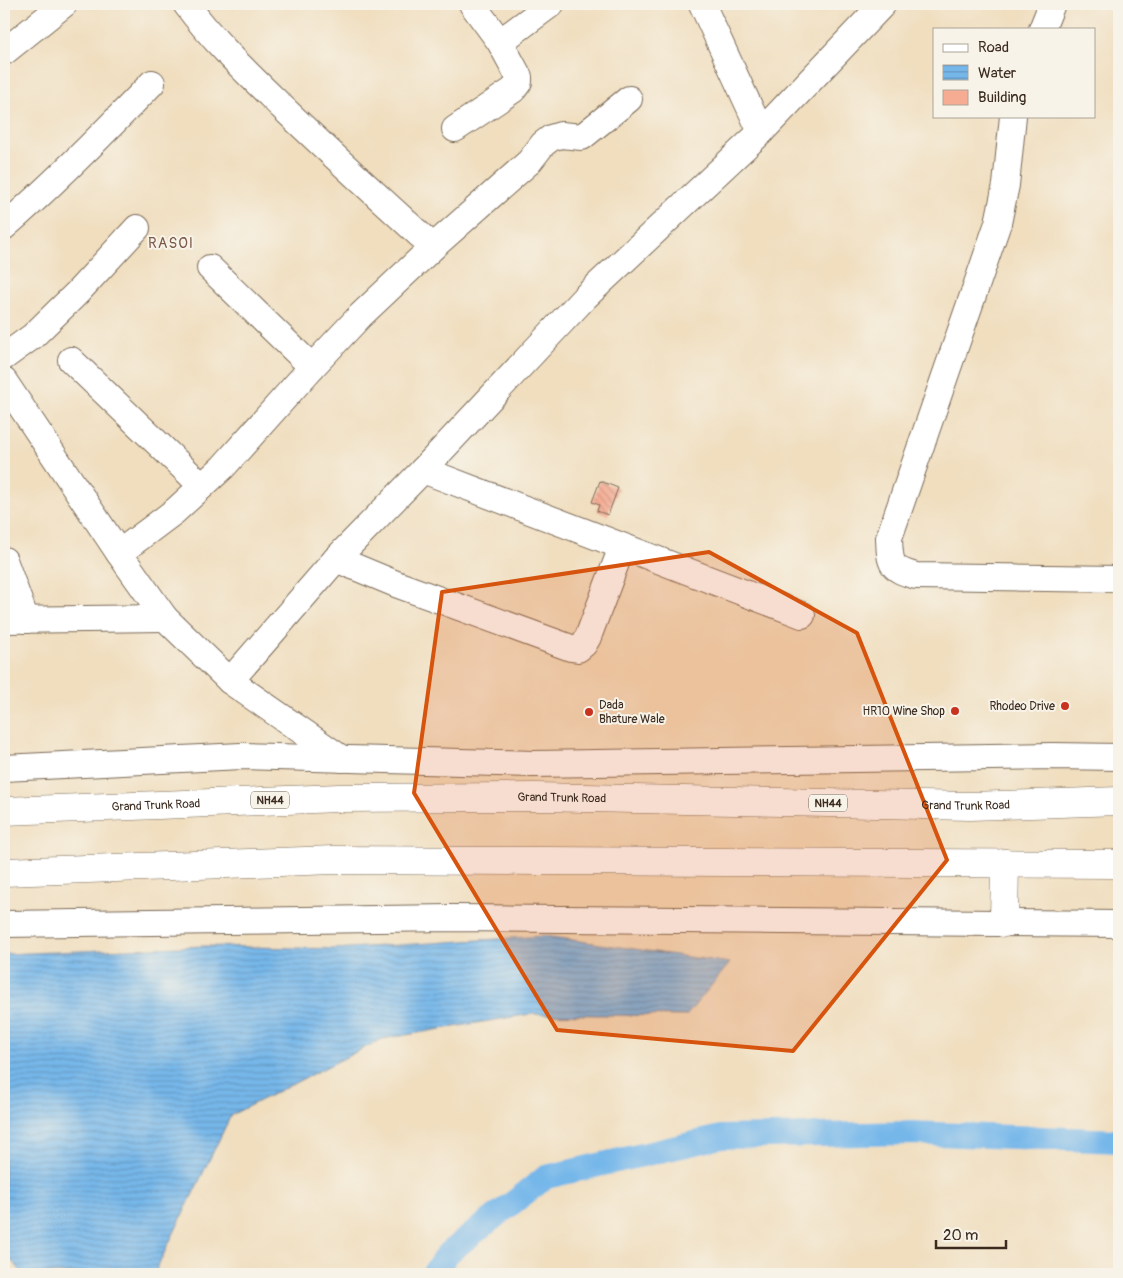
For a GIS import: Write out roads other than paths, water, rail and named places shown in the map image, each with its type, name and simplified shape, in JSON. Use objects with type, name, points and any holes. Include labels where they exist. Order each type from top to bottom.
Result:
[{"type":"highway","name":"Grand Trunk Road","points":[[4,811],[339,798],[546,798],[970,806],[1119,801]]},
{"type":"highway","points":[[4,872],[334,860],[1119,864]]},
{"type":"highway","points":[[1004,923],[1005,863]]},
{"type":"street","points":[[4,52],[64,4]]},
{"type":"street","points":[[186,4],[206,30],[245,72],[433,247]]},
{"type":"street","points":[[455,129],[513,90],[519,82],[519,77],[500,42],[472,4]]},
{"type":"street","points":[[500,42],[552,4]]},
{"type":"street","points":[[702,4],[761,132]]},
{"type":"street","points":[[230,681],[336,559],[423,470],[585,297],[761,132],[883,4]]},
{"type":"street","points":[[1042,28],[1052,4]]},
{"type":"street","points":[[4,228],[90,148],[152,83]]},
{"type":"street","points":[[119,553],[176,511],[224,467],[312,367],[361,315],[433,247],[529,162],[543,144],[561,135],[582,137],[629,99]]},
{"type":"street","points":[[1013,118],[1006,185],[998,223],[888,538],[890,559],[899,571],[916,576],[1119,579]]},
{"type":"street","points":[[4,357],[33,336],[71,299],[137,228]]},
{"type":"street","points":[[210,268],[312,367]]},
{"type":"street","points":[[71,360],[202,486]]},
{"type":"street","points":[[4,381],[119,553],[165,618],[230,681],[342,759]]},
{"type":"street","points":[[423,470],[802,615]]},
{"type":"street","points":[[336,559],[468,611],[578,649],[588,637],[622,547]]},
{"type":"street","points":[[4,560],[15,620],[165,618]]},
{"type":"street","points":[[4,768],[242,756],[534,764],[1053,756],[1119,757]]},
{"type":"street","points":[[4,924],[451,918],[1119,924]]},
{"type":"water","points":[[545,936],[730,963],[686,1016],[530,1014],[382,1039],[231,1115],[154,1274],[24,1274],[4,1253],[4,954],[205,946],[334,949]]},
{"type":"waterway","points":[[433,1274],[448,1253],[546,1177],[721,1137],[910,1133],[1119,1141]]},
{"type":"place","name":"Rhodeo Drive","points":[[1065,706]]},
{"type":"place","name":"HR10 Wine Shop","points":[[955,711]]},
{"type":"place","name":"Dada Bhature Wale","points":[[589,712]]},
{"type":"district","name":"RASOI","points":[[171,243]]}]
